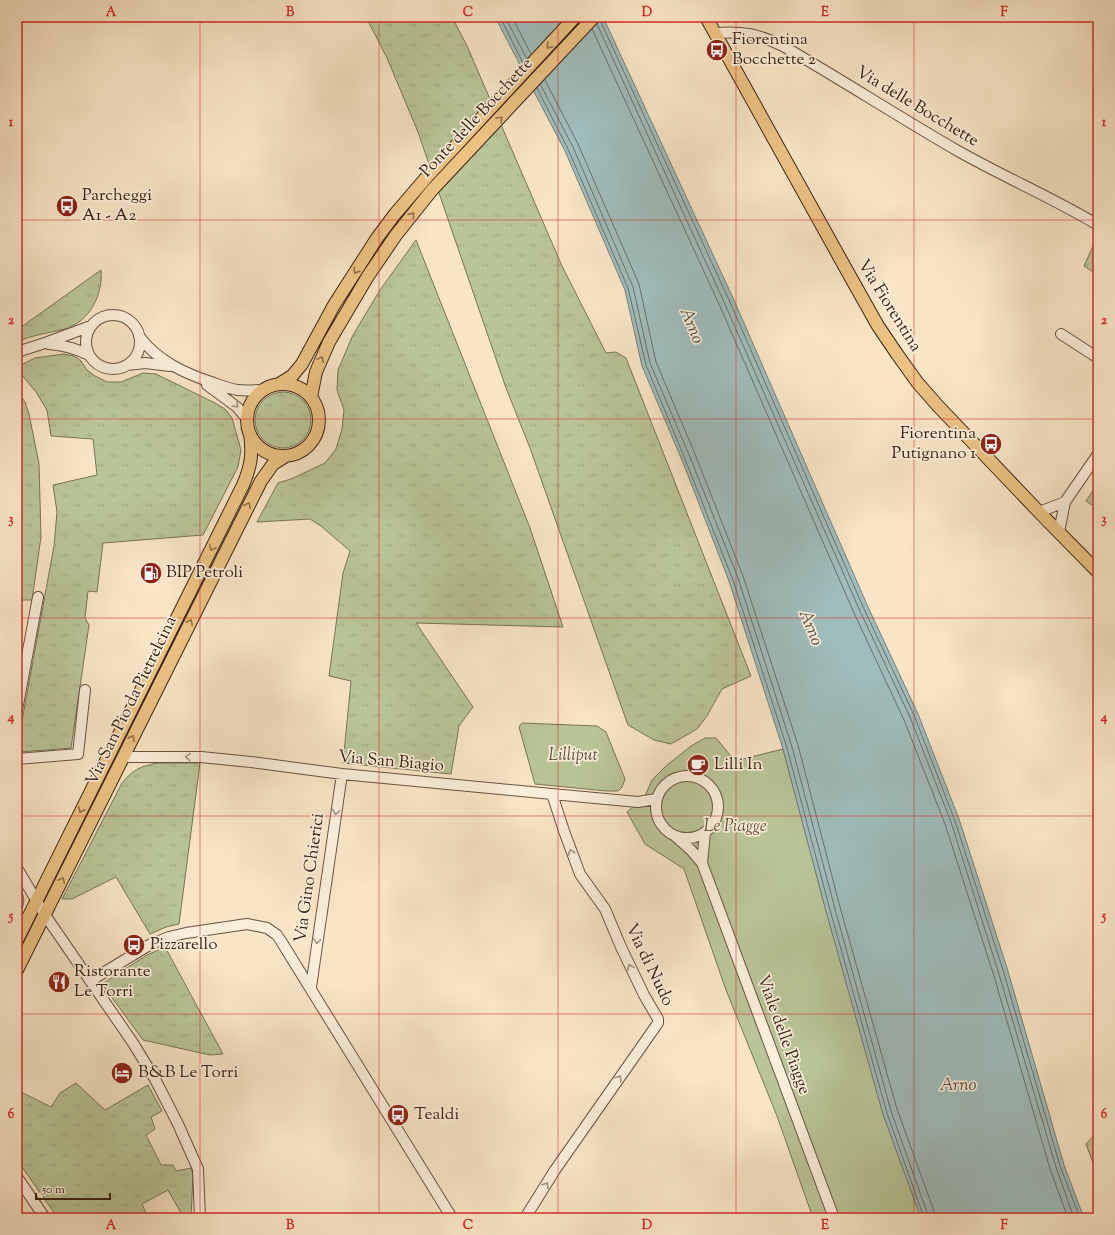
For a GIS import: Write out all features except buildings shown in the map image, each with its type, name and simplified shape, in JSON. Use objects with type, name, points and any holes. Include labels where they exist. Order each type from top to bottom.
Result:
[{"type":"main road","name":"Ponte delle Bocchette","points":[[279,384],[292,376],[302,364],[334,305],[377,238],[395,214],[425,178],[575,17]]},
{"type":"main road","name":"Ponte delle Bocchette","points":[[311,397],[314,376],[329,342],[368,276],[388,246],[432,190],[594,17]]},
{"type":"main road","name":"Via Fiorentina","points":[[706,17],[878,326],[897,354],[917,382],[938,406],[1098,572]]},
{"type":"main road","points":[[279,384],[297,386],[311,397],[317,406],[319,417],[317,434],[311,443],[302,451],[286,456],[275,455],[256,443],[250,434],[248,420],[250,406],[254,400],[264,390],[279,384]]},
{"type":"main road","name":"Via San Pio da Pietrelcina","points":[[17,940],[243,485],[252,456],[250,434]]},
{"type":"main road","name":"Via San Pio da Pietrelcina","points":[[17,970],[261,480],[273,464],[286,456]]},
{"type":"street","name":"Via delle Bocchette","points":[[716,33],[755,35],[783,46],[952,147],[1073,210],[1098,225]]},
{"type":"street","points":[[17,352],[91,326],[100,318],[109,315],[116,316],[124,318],[130,322],[151,350],[174,367],[198,378],[239,390],[264,390]]},
{"type":"street","points":[[91,326],[86,343],[89,355],[92,360],[103,367],[115,369],[127,365],[153,363],[174,367]]},
{"type":"street","points":[[1061,334],[1098,358]]},
{"type":"street","points":[[127,365],[138,353],[140,344],[139,336]]},
{"type":"street","points":[[44,343],[69,346],[89,355]]},
{"type":"street","points":[[198,378],[240,409],[248,420]]},
{"type":"street","points":[[1059,532],[1065,502],[1098,454]]},
{"type":"street","points":[[1039,512],[1065,502]]},
{"type":"street","points":[[17,710],[38,597]]},
{"type":"street","points":[[17,759],[78,754],[84,690]]},
{"type":"street","name":"Via San Biagio","points":[[123,757],[201,757],[227,759],[342,774],[552,794],[638,802],[656,799]]},
{"type":"street","name":"Via Gino Chierici","points":[[311,987],[342,774]]},
{"type":"street","points":[[689,776],[704,781],[715,793],[718,801],[718,810],[714,824],[705,833],[691,838],[680,838],[667,831],[659,822],[656,812],[656,799],[664,786],[672,779],[689,776]]},
{"type":"street","name":"Via di Nudo","points":[[525,1218],[558,1165],[658,1023],[658,1019],[644,995],[605,909],[580,874],[552,794]]},
{"type":"street","name":"Viale delle Piagge","points":[[702,864],[705,833]]},
{"type":"street","name":"Viale delle Piagge","points":[[674,836],[691,850],[702,864],[834,1218]]},
{"type":"street","points":[[17,868],[45,915],[155,1079],[178,1124],[198,1169],[200,1218]]},
{"type":"street","points":[[90,982],[160,940],[186,933],[247,924],[266,928],[277,935],[311,987],[452,1218]]},
{"type":"street","points":[[17,1177],[45,1218]]},
{"type":"green space","points":[[366,17],[452,17],[467,46],[562,266],[606,353],[616,352],[626,358],[751,676],[722,689],[707,716],[697,729],[671,744],[654,740],[628,725],[530,448],[506,388],[418,132],[387,58]]},
{"type":"green space","points":[[416,240],[530,528],[563,627],[416,623],[473,707],[459,726],[451,774],[343,763],[351,681],[329,676],[343,573],[350,551],[321,526],[310,519],[257,522],[278,483],[291,479],[325,463],[336,449],[342,429],[344,410],[337,390],[338,370],[353,335],[380,290]]},
{"type":"green space","points":[[1094,244],[1098,245],[1098,275],[1084,266]]},
{"type":"green space","points":[[101,270],[100,289],[97,298],[88,313],[81,320],[65,329],[17,342],[17,330]]},
{"type":"green space","points":[[64,354],[74,356],[81,361],[87,370],[107,382],[121,382],[143,373],[156,374],[215,403],[225,409],[232,418],[241,450],[238,467],[203,535],[103,543],[97,592],[88,591],[85,618],[89,625],[71,748],[20,752],[17,748],[54,546],[57,512],[53,485],[97,475],[93,439],[51,436],[47,410],[36,392],[17,369],[17,367],[35,358]]},
{"type":"green space","points":[[18,392],[25,402],[29,414],[39,464],[41,537],[32,600],[17,600]]},
{"type":"green space","points":[[283,392],[294,394],[303,400],[309,409],[311,420],[309,431],[303,440],[294,446],[283,448],[272,446],[263,440],[257,431],[255,420],[257,409],[263,400],[272,394]]},
{"type":"green space","points":[[1098,483],[1098,509],[1086,501]]},
{"type":"green space","name":"Lilliput","points":[[522,723],[597,726],[606,732],[625,779],[622,787],[618,791],[607,791],[535,784],[519,727]]},
{"type":"green space","name":"Le Piagge","points":[[705,738],[716,738],[735,761],[783,749],[826,911],[883,1114],[921,1218],[813,1218],[777,1116],[726,990],[684,869],[645,844],[627,812],[645,796],[652,780],[666,766],[691,746]]},
{"type":"green space","points":[[120,743],[124,744],[52,888],[49,886]]},
{"type":"green space","points":[[158,763],[200,763],[179,924],[166,927],[150,934],[116,877],[72,899],[62,899],[122,783],[137,769]]},
{"type":"green space","points":[[17,883],[24,897],[24,901],[17,920]]},
{"type":"green space","points":[[165,947],[223,1054],[210,1055],[143,1040],[102,984],[147,955]]},
{"type":"green space","points":[[76,1083],[105,1110],[148,1085],[162,1111],[151,1117],[155,1129],[146,1135],[161,1165],[173,1165],[176,1171],[191,1168],[193,1175],[191,1218],[184,1218],[168,1190],[142,1204],[148,1218],[58,1218],[17,1160],[17,1090],[51,1107],[60,1093]]},
{"type":"green space","points":[[1098,1131],[1098,1176],[1086,1144]]},
{"type":"water","name":"Arno","points":[[495,17],[603,17],[733,298],[868,607],[918,714],[959,819],[1007,968],[1064,1165],[1084,1218],[921,1218],[883,1114],[826,911],[783,749],[729,581],[682,460],[642,366],[625,290],[565,151]]},
{"type":"place","name":"Fiorentina Bocchette 2","points":[[717,50]]},
{"type":"place","name":"Parcheggi A1 - A2","points":[[67,206]]},
{"type":"place","name":"Fiorentina Putignano 1","points":[[991,444]]},
{"type":"place","name":"BIP Petroli","points":[[151,573]]},
{"type":"place","name":"Lilli In","points":[[698,765]]},
{"type":"place","name":"Pizzarello","points":[[134,945]]},
{"type":"place","name":"Ristorante Le Torri","points":[[59,982]]},
{"type":"place","name":"B&B Le Torri","points":[[122,1073]]},
{"type":"place","name":"Tealdi","points":[[398,1115]]}]
